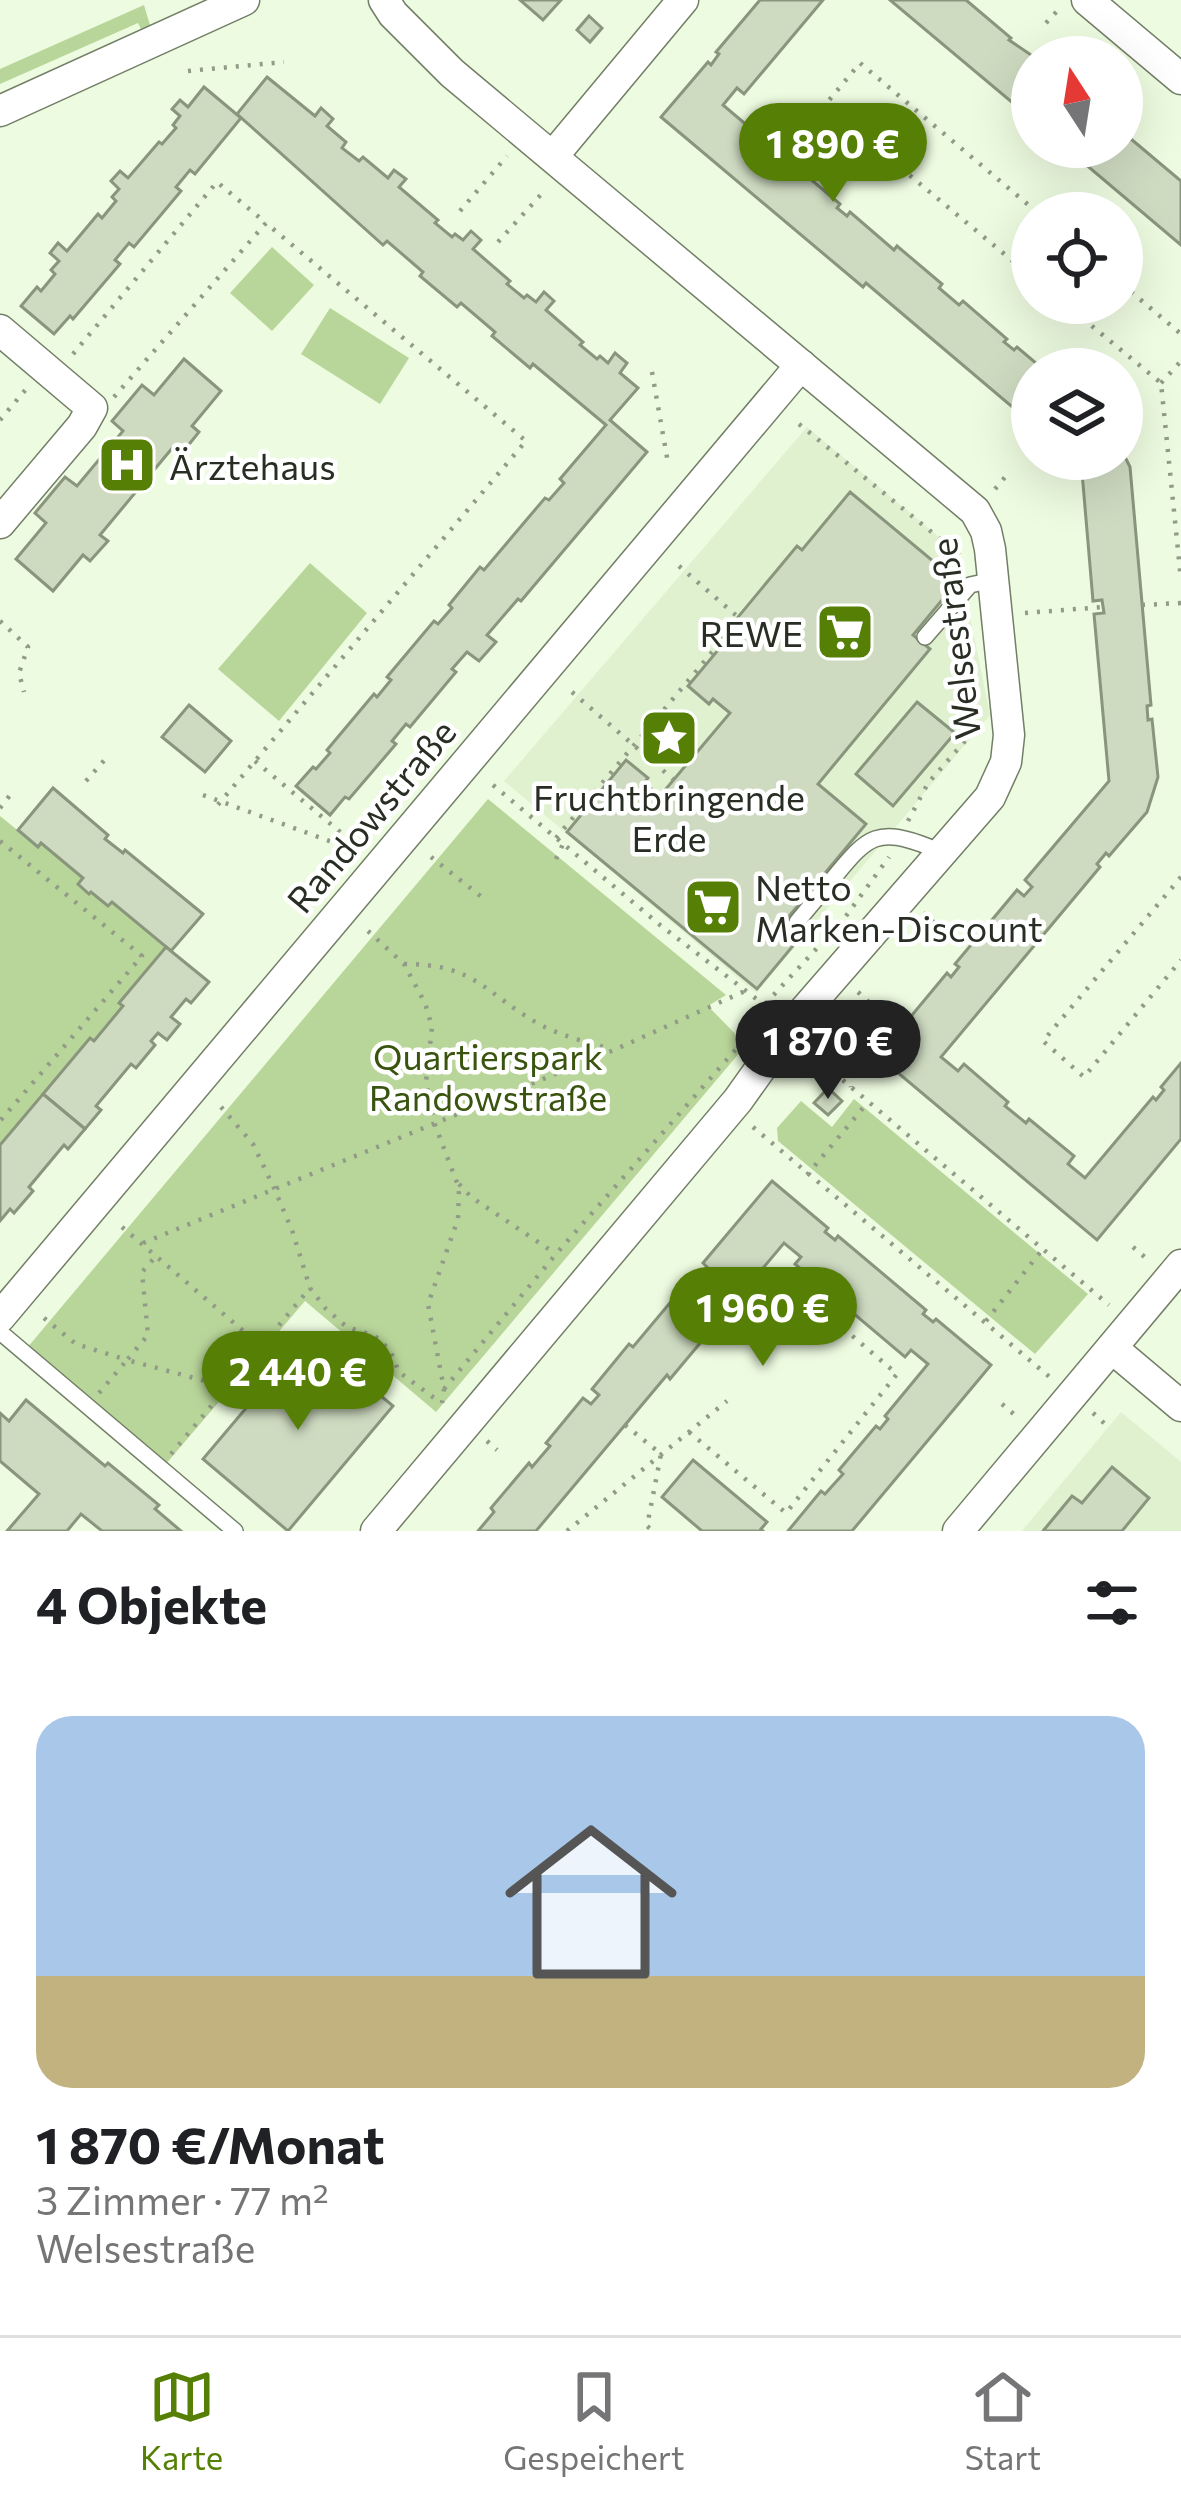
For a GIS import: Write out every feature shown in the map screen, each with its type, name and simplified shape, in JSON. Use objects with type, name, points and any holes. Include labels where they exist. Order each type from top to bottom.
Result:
[{"type":"street","points":[[0,111],[244,0]]},
{"type":"street","name":"Welsestraße","points":[[376,1531],[731,1108],[790,1027],[994,792],[1006,762],[1009,735],[982,582],[986,531],[975,511],[436,58],[383,0]]},
{"type":"street","points":[[559,161],[683,0]]},
{"type":"street","points":[[1096,3],[1181,80]]},
{"type":"street","points":[[0,330],[56,364],[92,408],[0,523]]},
{"type":"street","name":"Randowstraße","points":[[0,1317],[801,365]]},
{"type":"street","points":[[958,1531],[1181,1265]]},
{"type":"street","points":[[1122,1336],[1181,1406]]},
{"type":"lane","points":[[925,637],[982,582]]},
{"type":"lane","points":[[797,922],[861,845],[899,837],[929,847]]},
{"type":"lane","points":[[0,1333],[235,1531]]},
{"type":"path","points":[[1046,23],[1067,0]]},
{"type":"path","points":[[188,70],[284,62]]},
{"type":"path","points":[[1011,260],[825,105],[860,63],[1013,192]]},
{"type":"path","points":[[460,211],[526,134]]},
{"type":"path","points":[[498,242],[559,161]]},
{"type":"path","points":[[0,420],[56,364],[217,182],[526,441],[216,807]]},
{"type":"path","points":[[92,408],[118,395],[266,223]]},
{"type":"path","points":[[1143,302],[1181,334]]},
{"type":"path","points":[[1089,324],[1161,383],[1178,514],[1181,580]]},
{"type":"path","points":[[1161,383],[1181,361]]},
{"type":"path","points":[[652,372],[668,464]]},
{"type":"path","points":[[800,424],[967,561],[982,582]]},
{"type":"path","points":[[679,566],[738,617]]},
{"type":"path","points":[[1142,605],[1181,603]]},
{"type":"path","points":[[1025,613],[1103,607]]},
{"type":"path","points":[[0,621],[28,646],[19,673],[24,692]]},
{"type":"path","points":[[556,838],[719,644]]},
{"type":"path","points":[[572,692],[674,780]]},
{"type":"path","points":[[444,1389],[556,1254],[715,1076],[738,1047],[742,1029],[842,922],[881,872],[928,783],[982,722]]},
{"type":"path","points":[[86,781],[109,754]]},
{"type":"path","points":[[202,795],[348,844],[254,761]]},
{"type":"path","points":[[493,784],[660,925],[764,1005]]},
{"type":"path","points":[[0,808],[10,794]]},
{"type":"path","points":[[0,842],[142,956],[0,1121]]},
{"type":"path","points":[[556,859],[563,844]]},
{"type":"path","points":[[431,857],[483,898]]},
{"type":"path","points":[[1181,877],[1043,1041],[1084,1077],[1181,960]]},
{"type":"path","points":[[221,1107],[253,1144],[292,1230],[310,1288],[347,1327],[375,1336],[390,1350],[399,1372],[442,1403],[444,1389],[428,1304],[458,1219],[459,1188],[434,1122],[426,1082],[432,1027],[425,1003],[404,964],[368,931]]},
{"type":"path","points":[[404,964],[463,972],[540,1024],[614,1050]]},
{"type":"path","points":[[143,1243],[746,991]]},
{"type":"path","points":[[790,1027],[795,1040],[1042,1250],[1122,1336]]},
{"type":"path","points":[[842,1039],[851,1087]]},
{"type":"path","points":[[807,1175],[868,1102]]},
{"type":"path","points":[[731,1108],[1072,1396]]},
{"type":"path","points":[[456,1180],[471,1197],[556,1254]]},
{"type":"path","points":[[122,1227],[262,1347]]},
{"type":"path","points":[[985,1322],[1042,1250]]},
{"type":"path","points":[[88,1407],[148,1335],[142,1272],[156,1256]]},
{"type":"path","points":[[160,1467],[310,1288]]},
{"type":"path","points":[[689,1432],[786,1513],[897,1374],[816,1305]]},
{"type":"path","points":[[44,1318],[76,1344],[228,1387]]},
{"type":"path","points":[[567,1531],[727,1401]]},
{"type":"path","points":[[625,1424],[661,1454]]},
{"type":"path","points":[[653,1531],[647,1526],[661,1454]]},
{"type":"shaded area","points":[[807,427],[957,552],[990,715],[756,993],[504,781]]},
{"type":"shaded area","points":[[1121,1412],[1181,1462],[1181,1531],[1022,1531]]},
{"type":"green space","points":[[144,5],[152,32],[144,35],[138,23],[0,84],[0,69]]},
{"type":"green space","points":[[272,247],[314,285],[272,331],[230,293]]},
{"type":"green space","points":[[330,308],[409,358],[380,404],[301,354]]},
{"type":"green space","points":[[310,563],[367,613],[279,721],[218,669]]},
{"type":"green space","name":"Quartierspark Randowstraße","points":[[488,799],[726,995],[708,1006],[746,1045],[436,1412],[305,1301],[165,1465],[27,1348]]},
{"type":"green space","points":[[0,816],[83,878],[78,885],[89,894],[112,902],[166,947],[94,1041],[89,1039],[0,1145]]},
{"type":"green space","points":[[854,1099],[1088,1294],[1035,1354],[778,1141],[777,1128],[801,1101],[832,1127]]},
{"type":"building","points":[[520,0],[561,0],[543,20]]},
{"type":"building","points":[[760,0],[823,0],[744,94],[737,88],[723,105],[775,149],[772,152],[792,170],[795,166],[840,204],[837,208],[847,216],[850,212],[894,250],[897,246],[959,305],[963,301],[1007,339],[1004,342],[1012,348],[1011,406],[661,117],[708,62],[711,65],[716,52]]},
{"type":"building","points":[[890,0],[966,0],[1011,38],[1011,101]]},
{"type":"building","points":[[589,16],[602,28],[590,42],[577,30]]},
{"type":"building","points":[[267,77],[315,116],[321,108],[333,119],[327,126],[346,142],[342,148],[359,161],[363,157],[388,178],[394,170],[406,179],[399,187],[452,237],[455,234],[463,240],[471,231],[481,240],[473,249],[524,298],[527,295],[536,302],[544,292],[554,301],[546,310],[597,359],[600,356],[608,363],[615,353],[627,363],[620,373],[638,388],[610,420],[647,452],[487,635],[496,642],[479,661],[467,652],[410,727],[406,724],[392,741],[396,744],[330,815],[296,786],[330,753],[327,750],[374,694],[377,697],[391,680],[387,677],[434,621],[438,624],[452,608],[449,605],[480,567],[484,570],[545,498],[549,500],[564,483],[560,479],[606,425],[533,364],[530,368],[461,303],[457,307],[420,276],[423,272],[387,241],[383,245],[237,114]]},
{"type":"building","points":[[204,87],[241,118],[195,174],[190,170],[176,187],[181,191],[134,247],[129,243],[115,260],[120,264],[73,319],[70,316],[54,334],[21,306],[55,274],[51,270],[59,261],[50,253],[58,243],[67,251],[98,214],[102,218],[119,189],[111,181],[120,171],[128,178],[162,144],[180,116],[172,109],[180,100],[188,107]]},
{"type":"building","points":[[1143,149],[1181,181],[1181,245],[1143,213],[1143,192],[1118,192],[1090,168],[1143,168]]},
{"type":"building","name":"Ärztehaus","points":[[184,359],[221,391],[192,426],[199,432],[182,453],[174,446],[100,535],[108,541],[90,561],[83,555],[53,591],[16,559],[46,523],[35,513],[65,477],[77,486],[123,431],[112,421],[142,385],[154,395]]},
{"type":"building","points":[[1083,480],[1131,480],[1151,705],[1147,706],[1148,720],[1152,719],[1158,777],[1147,812],[1109,856],[1106,853],[1097,864],[1100,867],[941,1057],[958,1071],[964,1064],[1008,1102],[1005,1106],[1074,1156],[1068,1164],[1085,1178],[1153,1097],[1156,1100],[1181,1063],[1181,1139],[1097,1240],[878,1056],[947,973],[951,977],[959,967],[955,964],[1017,890],[1024,896],[1032,887],[1025,880],[1109,781],[1094,614],[1104,613],[1102,600],[1093,601]]},
{"type":"building","points":[[850,492],[951,576],[952,588],[913,635],[930,649],[818,784],[866,824],[785,921],[802,935],[757,989],[567,832],[626,760],[648,778],[644,783],[660,796],[730,713],[713,699],[709,704],[688,686],[724,643],[719,640],[797,546],[802,550]]},
{"type":"building","points":[[917,702],[955,733],[893,806],[856,774]]},
{"type":"building","points":[[189,705],[231,741],[205,772],[162,737]]},
{"type":"building","points":[[53,788],[108,835],[105,839],[203,914],[171,951],[112,902],[108,906],[89,894],[78,884],[83,878],[18,830]]},
{"type":"building","points":[[166,947],[209,982],[171,1017],[180,1024],[167,1040],[158,1033],[151,1041],[155,1045],[136,1068],[131,1064],[96,1106],[101,1110],[85,1129],[43,1094],[90,1038],[94,1041]]},
{"type":"building","points":[[828,1088],[842,1101],[828,1115],[814,1103]]},
{"type":"building","points":[[43,1094],[85,1129],[68,1149],[64,1145],[14,1213],[10,1209],[0,1221],[0,1145]]},
{"type":"building","points":[[772,1181],[828,1228],[825,1232],[835,1240],[838,1236],[926,1310],[923,1314],[933,1322],[936,1319],[991,1365],[852,1531],[788,1531],[821,1491],[825,1494],[843,1474],[839,1470],[876,1426],[880,1429],[888,1419],[885,1416],[928,1364],[911,1350],[905,1357],[795,1264],[801,1257],[784,1243],[536,1531],[478,1531],[494,1512],[491,1508],[550,1446],[546,1443],[583,1398],[591,1404],[599,1395],[592,1389],[629,1344],[633,1347],[695,1273],[699,1276],[707,1267],[703,1263]]},
{"type":"building","points":[[308,1335],[393,1406],[288,1531],[203,1459]]},
{"type":"building","points":[[26,1400],[159,1505],[155,1509],[181,1531],[102,1531],[81,1514],[67,1531],[7,1531],[39,1494],[0,1461],[0,1413],[9,1421]]},
{"type":"building","points":[[693,1460],[767,1522],[763,1531],[702,1531],[662,1497]]},
{"type":"building","points":[[1112,1467],[1149,1498],[1122,1531],[1043,1531],[1072,1496],[1082,1503]]},
{"type":"place","name":"Ärztehaus","points":[[127,465]]},
{"type":"place","name":"REWE","points":[[845,632]]},
{"type":"place","name":"Fruchtbringende Erde","points":[[669,738]]},
{"type":"place","name":"Netto Marken-Discount","points":[[713,907]]}]
